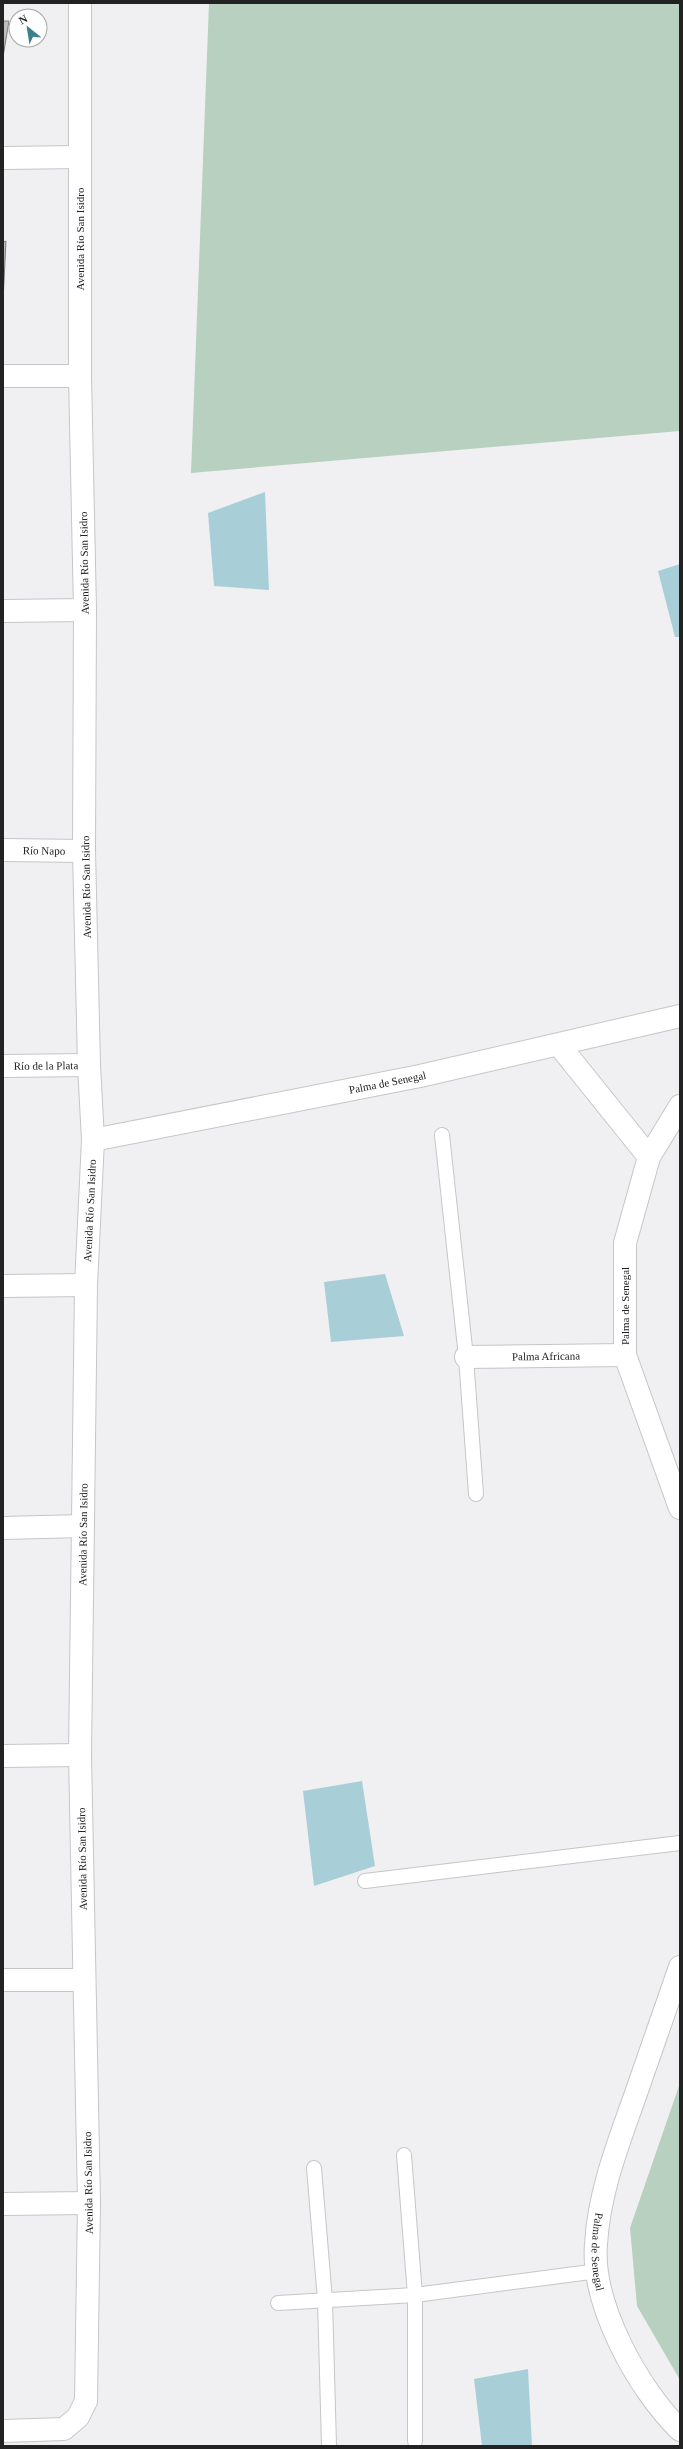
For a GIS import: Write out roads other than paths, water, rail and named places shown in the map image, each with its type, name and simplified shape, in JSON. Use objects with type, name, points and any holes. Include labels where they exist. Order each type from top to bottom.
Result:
[{"type":"street","name":"Avenida Río San Isidro","points":[[3,2431],[64,2429],[78,2417],[86,2401],[89,2203],[83,1980],[80,1755],[86,1285],[94,1140],[89,1065],[84,852],[85,610],[80,376],[80,3]]},
{"type":"street","points":[[3,158],[80,156]]},
{"type":"street","points":[[3,376],[80,376]]},
{"type":"street","points":[[3,611],[85,610]]},
{"type":"street","name":"Río Napo","points":[[3,850],[84,852]]},
{"type":"street","name":"Palma de Senegal","points":[[94,1140],[420,1076],[680,1016]]},
{"type":"street","points":[[559,1045],[650,1157]]},
{"type":"street","name":"Río de la Plata","points":[[3,1066],[89,1065]]},
{"type":"street","name":"Palma de Senegal","points":[[680,1106],[650,1157],[625,1243],[625,1355],[680,1508]]},
{"type":"street","points":[[3,1286],[86,1285]]},
{"type":"street","name":"Palma Africana","points":[[466,1357],[625,1355]]},
{"type":"street","points":[[3,1528],[83,1526]]},
{"type":"street","points":[[3,1756],[80,1755]]},
{"type":"street","name":"Palma de Senegal","points":[[680,1968],[606,2177],[596,2246],[602,2300],[622,2351],[664,2415],[680,2430]]},
{"type":"street","points":[[3,1980],[83,1980]]},
{"type":"street","points":[[3,2204],[89,2203]]},
{"type":"lane","points":[[442,1135],[466,1357],[476,1494]]},
{"type":"lane","points":[[365,1881],[680,1843]]},
{"type":"lane","points":[[404,2155],[415,2295],[415,2441]]},
{"type":"lane","points":[[314,2168],[325,2300],[329,2446]]},
{"type":"lane","points":[[278,2303],[415,2295],[598,2271]]},
{"type":"water","points":[[265,492],[269,590],[214,586],[208,513]]},
{"type":"water","points":[[680,564],[680,637],[675,637],[658,571]]},
{"type":"water","points":[[385,1274],[404,1336],[331,1342],[324,1282]]},
{"type":"water","points":[[362,1781],[375,1866],[314,1886],[303,1791]]},
{"type":"water","points":[[528,2369],[532,2446],[482,2446],[474,2379]]}]
